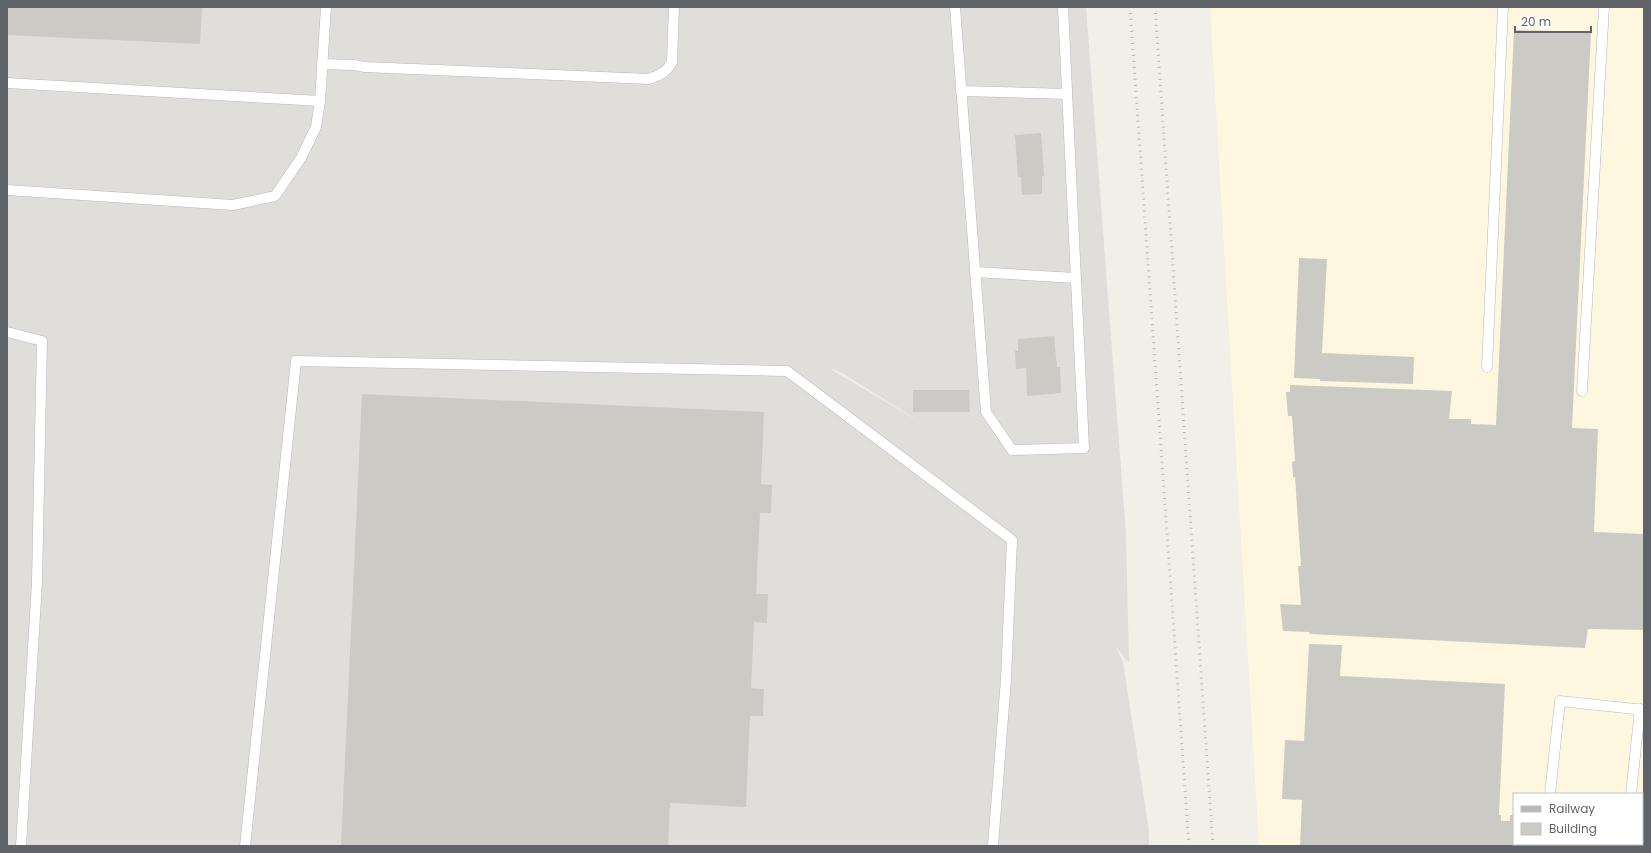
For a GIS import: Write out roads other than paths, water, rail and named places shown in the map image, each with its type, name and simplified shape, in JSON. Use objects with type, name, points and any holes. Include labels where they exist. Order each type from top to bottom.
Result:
[{"type":"lane","points":[[7,190],[233,205],[275,196],[301,158],[316,127],[320,101],[326,7]]},
{"type":"lane","points":[[322,64],[650,79],[661,75],[669,68],[672,62],[674,7]]},
{"type":"lane","points":[[955,7],[986,412],[1012,450],[1084,448],[1063,7]]},
{"type":"lane","points":[[1487,367],[1503,7]]},
{"type":"lane","points":[[1582,391],[1604,7]]},
{"type":"lane","points":[[7,83],[320,101]]},
{"type":"lane","points":[[961,91],[1067,94]]},
{"type":"lane","points":[[975,272],[1076,278]]},
{"type":"lane","points":[[7,332],[42,341],[38,582],[21,846]]},
{"type":"lane","points":[[245,846],[296,362],[787,372],[1012,540],[1006,679],[993,846]]},
{"type":"lane","points":[[1550,793],[1560,701],[1642,710],[1631,793]]},
{"type":"railway","points":[[1130,7],[1189,846]]},
{"type":"railway","points":[[1155,7],[1213,846]]}]
